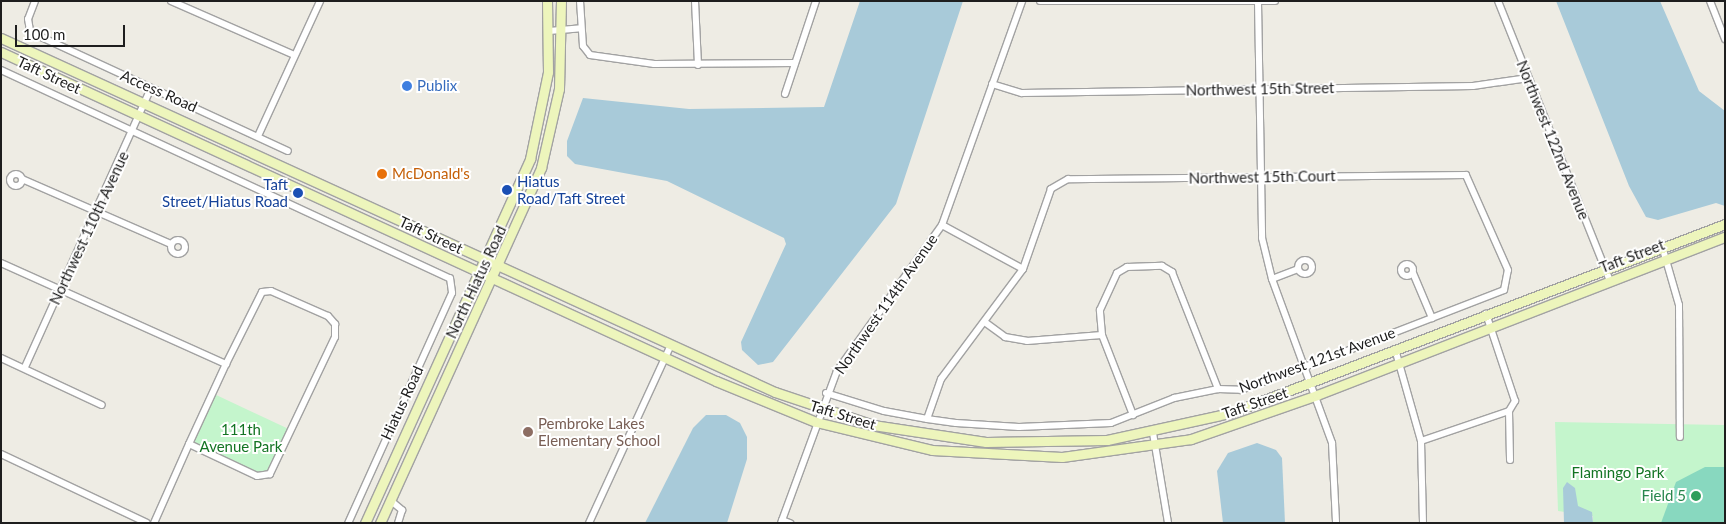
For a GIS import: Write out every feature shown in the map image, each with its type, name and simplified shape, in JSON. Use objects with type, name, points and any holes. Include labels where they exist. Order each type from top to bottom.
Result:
[{"type":"street","name":"Access Road","points":[[35,1],[28,19],[30,30],[288,151]]},
{"type":"street","points":[[171,1],[294,55]]},
{"type":"street","points":[[258,136],[320,1]]},
{"type":"street","name":"North Hiatus Road","points":[[365,523],[481,272],[530,159],[547,81],[549,31],[547,1]]},
{"type":"street","name":"North Hiatus Road","points":[[380,523],[541,168],[554,122],[563,28],[561,1]]},
{"type":"street","points":[[580,1],[583,46],[590,55],[698,65],[795,64]]},
{"type":"street","points":[[695,1],[698,65]]},
{"type":"street","points":[[785,94],[816,1]]},
{"type":"street","name":"Northwest 114th Avenue","points":[[782,522],[820,409],[838,370],[942,225],[1022,1]]},
{"type":"street","points":[[1040,1],[1276,1]]},
{"type":"street","name":"Northwest 122nd Avenue","points":[[1498,1],[1609,279]]},
{"type":"street","points":[[1710,1],[1725,39]]},
{"type":"street","points":[[1258,2],[1262,238],[1272,279],[1317,395],[1332,443],[1336,523]]},
{"type":"street","points":[[549,31],[563,28],[581,28]]},
{"type":"street","name":"Taft Street","points":[[1,38],[618,321],[820,409],[873,425],[986,442],[1070,442],[1153,433],[1230,413],[1312,383],[1604,266],[1662,244],[1725,224]]},
{"type":"street","name":"Taft Street","points":[[1,52],[666,358],[816,422],[932,450],[985,455],[1062,456],[1155,446],[1234,426],[1609,279],[1725,237]]},
{"type":"street","name":"Taft Street","points":[[1,70],[447,275],[452,282]]},
{"type":"street","name":"Northwest 15th Street","points":[[992,84],[1022,93],[1473,86],[1528,78]]},
{"type":"street","name":"Northwest 110th Avenue","points":[[25,368],[134,131],[151,88]]},
{"type":"street","name":"Northwest 15th Court","points":[[1023,269],[1058,182],[1466,174]]},
{"type":"street","name":"Northwest 121st Avenue","points":[[826,393],[927,419],[1019,428],[1112,423],[1174,398],[1218,389],[1242,390],[1504,290],[1509,280],[1473,181],[1466,174]]},
{"type":"street","points":[[22,179],[172,244]]},
{"type":"street","points":[[305,191],[311,180]]},
{"type":"street","points":[[377,224],[383,213]]},
{"type":"street","points":[[927,419],[941,379],[986,324],[1023,269],[942,225]]},
{"type":"street","points":[[1662,244],[1680,305],[1680,437]]},
{"type":"street","points":[[1,263],[226,364]]},
{"type":"street","points":[[1133,415],[1102,335],[1100,310],[1116,273],[1127,267],[1162,266],[1172,272],[1218,389]]},
{"type":"street","points":[[1272,279],[1298,270]]},
{"type":"street","points":[[1413,273],[1432,318]]},
{"type":"street","name":"Hiatus Road","points":[[348,523],[452,294],[452,282]]},
{"type":"street","points":[[154,523],[189,444],[226,364],[262,292],[271,291],[328,316],[336,324],[336,338],[270,474],[257,476],[189,444]]},
{"type":"street","points":[[1486,314],[1515,401],[1509,411],[1510,460]]},
{"type":"street","points":[[613,333],[618,321]]},
{"type":"street","points":[[986,324],[1005,337],[1027,341],[1102,335]]},
{"type":"street","points":[[589,523],[671,345]]},
{"type":"street","points":[[1395,349],[1422,441],[1423,523]]},
{"type":"street","points":[[444,352],[456,358]]},
{"type":"street","points":[[1,358],[102,405]]},
{"type":"street","points":[[1422,441],[1509,411]]},
{"type":"street","points":[[1153,433],[1168,523]]},
{"type":"street","points":[[985,455],[986,442]]},
{"type":"street","points":[[1,454],[147,523]]},
{"type":"street","points":[[390,500],[402,510],[398,523]]},
{"type":"street","points":[[782,522],[790,523]]},
{"type":"green space","name":"111th Avenue Park","points":[[212,393],[293,431],[275,469],[257,476],[189,444]]},
{"type":"green space","name":"Flamingo Park","points":[[1555,422],[1725,425],[1725,523],[1593,523],[1593,516],[1558,511]]},
{"type":"green space","name":"Field 5","points":[[1705,467],[1725,467],[1725,523],[1661,523],[1676,482]]},
{"type":"water","points":[[860,1],[963,1],[896,204],[773,362],[758,365],[742,350],[741,342],[786,244],[784,238],[667,181],[575,164],[567,156],[567,141],[583,98],[689,109],[824,107]]},
{"type":"water","points":[[1556,1],[1660,1],[1699,91],[1725,111],[1725,206],[1716,203],[1658,220],[1646,217],[1629,186]]},
{"type":"water","points":[[706,415],[726,415],[740,423],[747,437],[747,459],[727,523],[645,523],[693,428]]},
{"type":"water","points":[[1257,443],[1276,450],[1282,458],[1285,523],[1223,523],[1217,471],[1228,453]]},
{"type":"water","points":[[1567,482],[1575,488],[1578,506],[1592,512],[1593,523],[1564,523],[1563,488]]},
{"type":"place","name":"Publix","points":[[407,86]]},
{"type":"place","name":"McDonald's","points":[[382,174]]},
{"type":"place","name":"Hiatus Road/Taft Street","points":[[507,190]]},
{"type":"place","name":"Taft Street/Hiatus Road","points":[[298,193]]},
{"type":"place","name":"Pembroke Lakes Elementary School","points":[[528,432]]},
{"type":"place","name":"Field 5","points":[[1696,496]]}]
